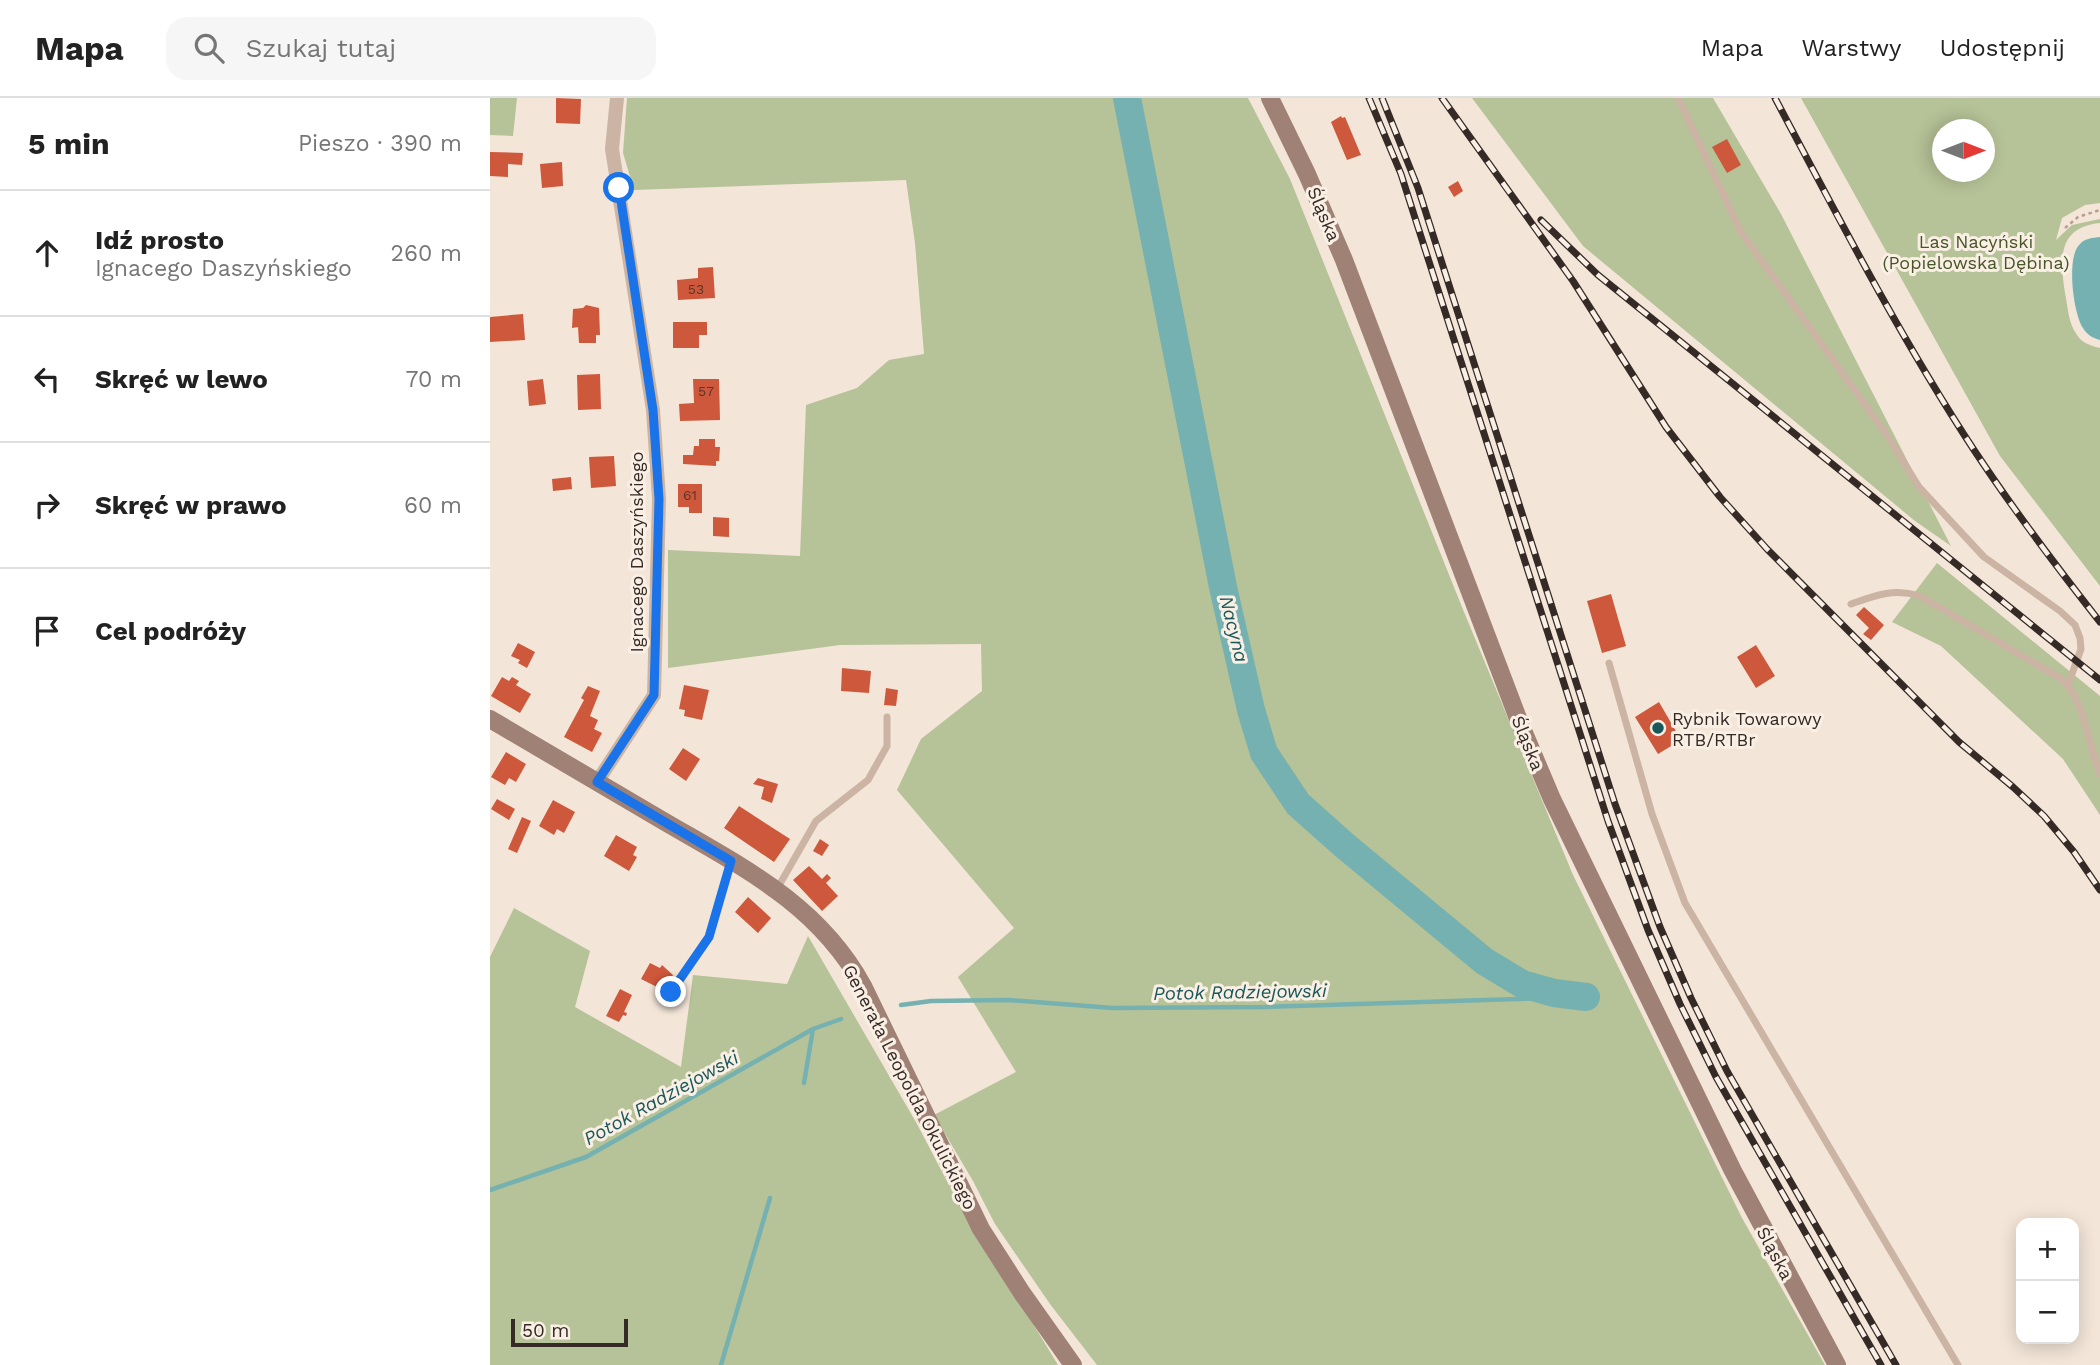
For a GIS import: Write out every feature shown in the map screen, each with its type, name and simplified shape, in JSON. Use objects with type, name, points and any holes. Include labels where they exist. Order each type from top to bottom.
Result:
[{"type":"street","name":"Ignacego Daszyńskiego","points":[[597,782],[654,695],[659,499],[653,410],[612,149],[617,98]]},
{"type":"street","name":"Śląska","points":[[1270,98],[1302,162],[1344,260],[1509,695],[1556,807],[1733,1171],[1837,1365]]},
{"type":"street","name":"Generała Leopolda Okulickiego","points":[[490,719],[731,861],[802,909],[817,924],[852,967],[981,1228],[1073,1365]]},
{"type":"lane","points":[[1678,98],[1741,232],[1887,435],[1919,487],[1984,557],[2060,611],[2075,625],[2081,649],[2068,685]]},
{"type":"lane","points":[[1851,604],[1890,591],[1899,590],[1920,596],[1956,615],[2068,685],[2081,710],[2090,750],[2100,774]]},
{"type":"lane","points":[[1609,663],[1652,814],[1685,903],[1958,1365]]},
{"type":"lane","points":[[776,890],[816,821],[868,780],[887,746],[887,717]]},
{"type":"lane","points":[[671,992],[709,937],[731,861]]},
{"type":"path","points":[[2065,228],[2078,217],[2100,210]]},
{"type":"green space","points":[[490,98],[517,98],[513,136],[490,135]]},
{"type":"green space","points":[[627,98],[1248,98],[1290,179],[1573,875],[1742,1218],[1825,1365],[1097,1365],[1050,1304],[995,1224],[934,1115],[1016,1072],[958,977],[1014,928],[897,790],[921,739],[982,691],[981,644],[840,645],[668,668],[668,550],[800,556],[806,405],[857,388],[889,360],[924,354],[915,243],[906,180],[634,190],[623,153]]},
{"type":"green space","points":[[1472,98],[1713,98],[1781,214],[1951,546],[1915,521],[1583,246]]},
{"type":"green space","name":"Las Nacyński (Popielowska Dębina)","points":[[1801,98],[2100,98],[2100,203],[2085,205],[2062,218],[2056,240],[2072,225],[2100,219],[2100,223],[2086,226],[2069,238],[2064,247],[2062,269],[2074,330],[2084,342],[2100,348],[2100,586],[2000,456]]},
{"type":"green space","points":[[1937,563],[2100,696],[2100,815],[2063,759],[1941,646],[1892,622]]},
{"type":"green space","points":[[514,908],[590,951],[575,1007],[681,1067],[693,975],[787,984],[808,936],[917,1124],[950,1187],[1058,1365],[490,1365],[490,957]]},
{"type":"water","points":[[2100,237],[2100,340],[2086,333],[2079,321],[2072,272],[2073,260],[2080,244],[2087,239]]},
{"type":"building","points":[[556,98],[581,99],[580,124],[556,123]]},
{"type":"building","points":[[1341,116],[1345,117],[1361,155],[1347,160],[1331,122]]},
{"type":"building","points":[[1727,139],[1741,165],[1727,173],[1712,147]]},
{"type":"building","points":[[490,152],[523,153],[522,165],[508,164],[508,177],[490,176]]},
{"type":"building","points":[[562,162],[563,186],[542,188],[540,164]]},
{"type":"building","points":[[1458,181],[1463,191],[1454,197],[1448,187]]},
{"type":"building","points":[[713,267],[715,298],[678,300],[677,280],[698,278],[698,268]]},
{"type":"building","points":[[586,305],[599,308],[600,335],[596,335],[596,343],[579,343],[578,327],[572,328],[573,309]]},
{"type":"building","points":[[523,314],[525,340],[490,342],[490,317]]},
{"type":"building","points":[[673,322],[707,322],[707,335],[699,335],[699,348],[673,348]]},
{"type":"building","points":[[600,374],[601,409],[578,410],[577,375]]},
{"type":"building","points":[[543,379],[546,404],[529,406],[527,381]]},
{"type":"building","points":[[693,379],[719,379],[720,420],[680,421],[679,404],[694,403]]},
{"type":"building","points":[[699,439],[715,439],[715,447],[720,447],[716,466],[683,464],[683,455],[693,455],[694,446],[699,446]]},
{"type":"building","points":[[614,456],[616,486],[591,488],[589,457]]},
{"type":"building","points":[[571,477],[572,489],[553,491],[552,479]]},
{"type":"building","points":[[678,484],[702,484],[702,513],[689,513],[689,507],[678,507]]},
{"type":"building","points":[[713,517],[729,518],[729,537],[713,536]]},
{"type":"building","points":[[1611,594],[1626,646],[1602,653],[1587,601]]},
{"type":"building","points":[[1864,607],[1884,625],[1871,640],[1863,634],[1869,628],[1856,615]]},
{"type":"building","points":[[518,643],[535,652],[527,668],[518,663],[520,660],[511,656]]},
{"type":"building","points":[[1756,645],[1775,676],[1756,688],[1737,657]]},
{"type":"building","points":[[842,668],[871,671],[869,693],[841,691]]},
{"type":"building","points":[[502,677],[509,681],[512,677],[519,681],[516,685],[531,694],[520,713],[491,696]]},
{"type":"building","points":[[684,685],[709,690],[702,720],[684,716],[685,710],[679,709]]},
{"type":"building","points":[[588,686],[600,691],[590,716],[598,720],[594,729],[602,733],[592,752],[564,737],[584,700],[581,698]]},
{"type":"building","points":[[886,688],[898,690],[896,706],[884,705]]},
{"type":"building","name":"Rybnik Towarowy RTB/RTBr","points":[[1659,702],[1681,740],[1658,754],[1635,717]]},
{"type":"building","points":[[683,748],[700,759],[686,781],[669,769]]},
{"type":"building","points":[[506,752],[526,764],[516,782],[509,778],[505,785],[491,777]]},
{"type":"building","points":[[758,778],[778,784],[772,803],[761,799],[764,787],[753,784]]},
{"type":"building","points":[[497,799],[515,809],[509,820],[491,809]]},
{"type":"building","points":[[553,800],[575,812],[564,833],[557,829],[554,835],[539,826]]},
{"type":"building","points":[[739,806],[790,839],[774,862],[724,828]]},
{"type":"building","points":[[522,817],[531,821],[517,853],[508,849]]},
{"type":"building","points":[[616,835],[637,847],[633,855],[637,857],[629,871],[604,856]]},
{"type":"building","points":[[820,839],[829,845],[822,856],[813,851]]},
{"type":"building","points":[[809,866],[822,879],[827,874],[831,878],[826,883],[838,896],[822,911],[793,880]]},
{"type":"building","points":[[748,897],[771,918],[758,933],[735,912]]},
{"type":"building","points":[[650,963],[660,968],[662,965],[673,975],[665,991],[641,979]]},
{"type":"building","points":[[620,989],[632,995],[624,1012],[627,1013],[626,1016],[623,1015],[619,1022],[606,1016]]},
{"type":"waterway","name":"Nacyna","points":[[1127,98],[1223,587],[1251,710],[1264,753],[1298,804],[1484,961],[1522,984],[1554,993],[1586,997]]},
{"type":"waterway","name":"Potok Radziejowski","points":[[901,1005],[931,1001],[1009,1000],[1113,1008],[1263,1007],[1579,997]]},
{"type":"waterway","name":"Potok Radziejowski","points":[[490,1190],[586,1157],[813,1029],[841,1019]]},
{"type":"waterway","points":[[804,1083],[813,1029]]},
{"type":"waterway","points":[[721,1365],[770,1198]]},
{"type":"railway","points":[[1369,98],[1401,174],[1608,821],[1648,930],[1716,1077],[1881,1365]]},
{"type":"railway","points":[[1382,98],[1418,188],[1615,804],[1660,927],[1727,1071],[1896,1365]]},
{"type":"railway","points":[[1442,98],[1573,281],[1666,427],[1720,497],[1767,549],[1959,742],[2044,816],[2074,852],[2100,890]]},
{"type":"railway","points":[[1775,98],[1870,276],[1947,407],[2019,516],[2100,622]]},
{"type":"railway","points":[[1541,220],[1598,275],[2100,680]]},
{"type":"place","name":"Rybnik Towarowy RTB/RTBr","points":[[1658,728]]},
{"type":"route","points":[[619,188],[653,410],[659,499],[654,695],[597,782],[731,861],[709,937],[671,992]]}]
